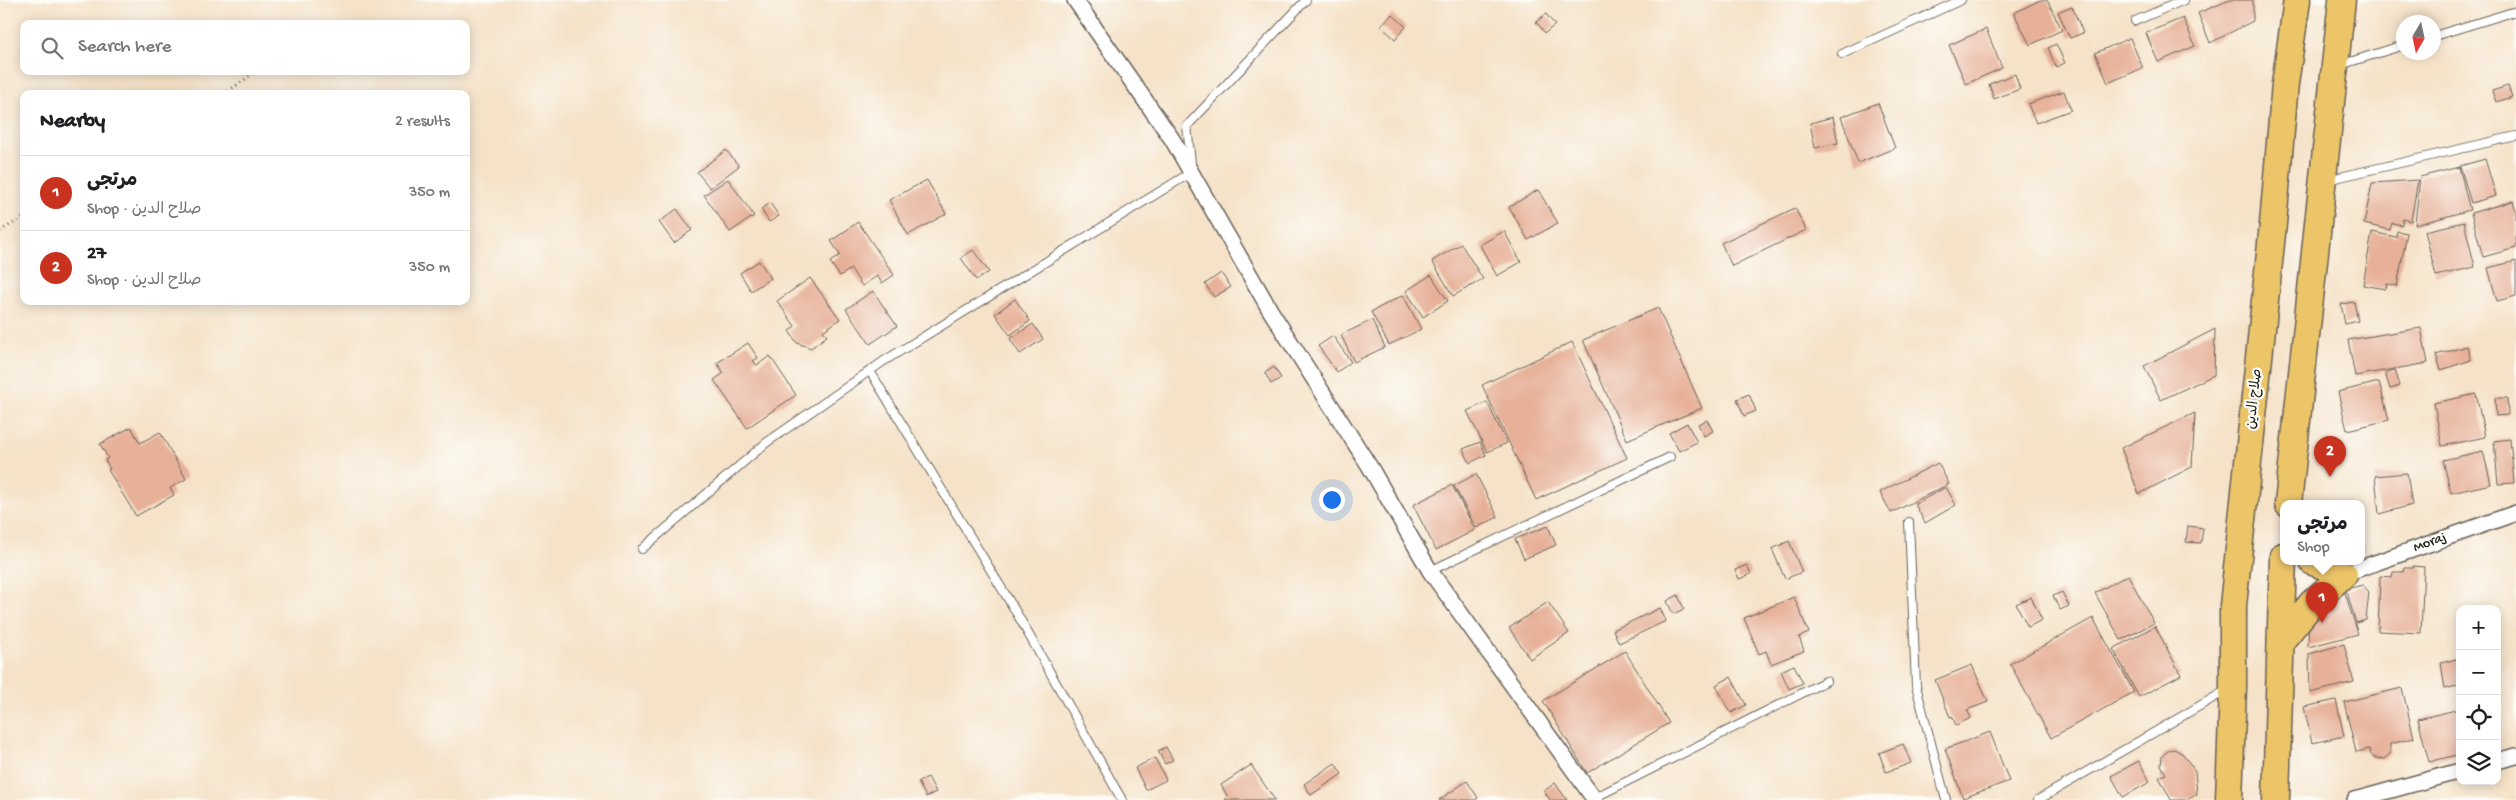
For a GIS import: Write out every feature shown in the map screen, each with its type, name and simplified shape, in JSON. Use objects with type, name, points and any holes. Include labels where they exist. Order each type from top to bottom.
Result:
[{"type":"highway","name":"صلاح الدين","points":[[2229,800],[2233,687],[2233,606],[2273,224],[2284,84],[2297,0]]},
{"type":"highway","points":[[2288,500],[2342,0]]},
{"type":"highway","points":[[2276,800],[2283,565]]},
{"type":"highway","points":[[2281,640],[2312,602],[2344,574],[2321,565]]},
{"type":"street","points":[[1075,0],[1192,172],[1270,310],[1370,467],[1430,571],[1595,799]]},
{"type":"street","name":"Moraj","points":[[2344,574],[2516,513]]},
{"type":"street","points":[[2501,760],[2516,756]]},
{"type":"street","points":[[2355,800],[2456,772]]},
{"type":"lane","points":[[642,549],[766,443],[870,371],[971,306],[1192,172],[1187,126],[1306,0]]},
{"type":"lane","points":[[1842,54],[1961,0]]},
{"type":"lane","points":[[2135,20],[2184,0]]},
{"type":"lane","points":[[2441,34],[2516,11]]},
{"type":"lane","points":[[2335,66],[2396,47]]},
{"type":"lane","points":[[2323,181],[2516,136]]},
{"type":"lane","points":[[870,371],[1016,612],[1122,800]]},
{"type":"lane","points":[[1430,571],[1670,456]]},
{"type":"lane","points":[[1909,522],[1916,686],[1946,800]]},
{"type":"lane","points":[[1595,799],[1826,681]]},
{"type":"lane","points":[[2038,800],[2233,687]]},
{"type":"path","points":[[230,90],[251,75]]},
{"type":"path","points":[[0,231],[20,219]]},
{"type":"building","points":[[2040,0],[2047,0],[2062,30],[2030,45],[2014,13]]},
{"type":"building","points":[[2230,0],[2253,0],[2253,21],[2210,43],[2198,13]]},
{"type":"building","points":[[2072,6],[2083,33],[2070,38],[2058,12]]},
{"type":"building","points":[[1392,14],[1406,27],[1395,39],[1381,26]]},
{"type":"building","points":[[1546,14],[1555,25],[1545,33],[1536,22]]},
{"type":"building","points":[[2183,18],[2195,46],[2158,62],[2146,33]]},
{"type":"building","points":[[1986,29],[2002,68],[1966,84],[1949,45]]},
{"type":"building","points":[[2130,38],[2143,68],[2108,83],[2095,53]]},
{"type":"building","points":[[2056,44],[2065,63],[2056,67],[2048,48]]},
{"type":"building","points":[[2015,74],[2020,89],[1994,99],[1989,84]]},
{"type":"building","points":[[2508,86],[2512,97],[2496,102],[2492,91]]},
{"type":"building","points":[[2064,91],[2071,110],[2036,123],[2028,104]]},
{"type":"building","points":[[1878,103],[1895,148],[1858,163],[1841,117]]},
{"type":"building","points":[[1833,117],[1838,143],[1815,148],[1810,123]]},
{"type":"building","points":[[726,150],[739,166],[710,188],[697,172]]},
{"type":"building","points":[[2485,159],[2496,196],[2471,203],[2460,166]]},
{"type":"building","points":[[2459,167],[2470,210],[2415,225],[2420,177]]},
{"type":"building","points":[[728,179],[754,216],[730,232],[704,195]]},
{"type":"building","points":[[927,180],[946,214],[908,235],[889,200]]},
{"type":"building","points":[[2418,180],[2411,221],[2403,219],[2402,225],[2392,223],[2390,230],[2364,224],[2372,183]]},
{"type":"building","points":[[1538,190],[1558,223],[1528,240],[1509,207]]},
{"type":"building","points":[[2513,201],[2516,211],[2516,248],[2483,257],[2471,213]]},
{"type":"building","points":[[770,203],[779,216],[769,222],[761,209]]},
{"type":"building","points":[[1795,208],[1806,230],[1732,266],[1721,243]]},
{"type":"building","points":[[677,209],[692,230],[674,243],[659,222]]},
{"type":"building","points":[[858,222],[894,275],[882,283],[877,276],[862,286],[851,269],[840,276],[830,262],[840,255],[831,241]]},
{"type":"building","points":[[2464,222],[2475,267],[2436,276],[2425,231]]},
{"type":"building","points":[[1504,231],[1521,262],[1497,276],[1480,245]]},
{"type":"building","points":[[2397,231],[2407,233],[2397,286],[2387,284],[2386,289],[2363,285],[2372,232],[2396,237]]},
{"type":"building","points":[[1461,244],[1483,279],[1453,296],[1432,261]]},
{"type":"building","points":[[973,250],[989,272],[976,280],[961,258]]},
{"type":"building","points":[[759,261],[771,278],[751,291],[740,273]]},
{"type":"building","points":[[2516,261],[2516,296],[2497,301],[2488,268]]},
{"type":"building","points":[[1221,273],[1231,287],[1214,297],[1205,284]]},
{"type":"building","points":[[1431,275],[1448,301],[1423,317],[1406,291]]},
{"type":"building","points":[[810,278],[840,319],[823,331],[827,336],[811,348],[797,343],[789,331],[795,326],[777,301]]},
{"type":"building","points":[[873,291],[897,326],[870,344],[846,309]]},
{"type":"building","points":[[1403,295],[1421,329],[1389,345],[1371,312]]},
{"type":"building","points":[[1015,299],[1030,321],[1010,335],[995,314]]},
{"type":"building","points":[[2354,302],[2358,321],[2345,324],[2341,304]]},
{"type":"building","points":[[1658,308],[1702,408],[1627,440],[1583,340]]},
{"type":"building","points":[[1372,320],[1385,347],[1354,362],[1341,335]]},
{"type":"building","points":[[1033,324],[1043,339],[1020,354],[1010,339]]},
{"type":"building","points":[[2421,328],[2428,363],[2355,376],[2348,340]]},
{"type":"building","points":[[2215,329],[2214,375],[2161,400],[2144,366]]},
{"type":"building","points":[[1333,336],[1351,362],[1337,372],[1318,346]]},
{"type":"building","points":[[1572,342],[1627,458],[1536,500],[1482,385]]},
{"type":"building","points":[[748,343],[758,358],[753,361],[757,365],[770,356],[796,395],[747,428],[714,380],[724,373],[717,363]]},
{"type":"building","points":[[2467,346],[2471,360],[2441,370],[2436,355]]},
{"type":"building","points":[[1274,367],[1281,378],[1271,384],[1265,373]]},
{"type":"building","points":[[2395,370],[2400,386],[2390,389],[2385,373]]},
{"type":"building","points":[[2379,382],[2389,420],[2347,430],[2338,392]]},
{"type":"building","points":[[1749,394],[1756,411],[1744,416],[1737,399]]},
{"type":"building","points":[[2476,394],[2485,437],[2442,446],[2434,403]]},
{"type":"building","points":[[2495,398],[2507,398],[2508,415],[2496,416]]},
{"type":"building","points":[[1487,402],[1507,443],[1487,452],[1467,411]]},
{"type":"building","points":[[2195,413],[2192,467],[2139,494],[2121,448]]},
{"type":"building","points":[[1707,420],[1713,431],[1704,436],[1698,424]]},
{"type":"building","points":[[1687,423],[1697,442],[1679,451],[1669,433]]},
{"type":"building","points":[[131,427],[140,443],[160,432],[186,479],[170,488],[174,495],[136,516],[108,470],[110,469],[105,460],[108,458],[100,444]]},
{"type":"building","points":[[2510,439],[2514,483],[2498,484],[2494,441]]},
{"type":"building","points":[[1480,442],[1486,455],[1470,463],[1463,449]]},
{"type":"building","points":[[2483,451],[2491,484],[2451,493],[2443,460]]},
{"type":"building","points":[[1938,463],[1949,484],[1891,513],[1880,492]]},
{"type":"building","points":[[2407,473],[2412,505],[2379,514],[2375,476]]},
{"type":"building","points":[[1476,474],[1498,517],[1476,528],[1454,486]]},
{"type":"building","points":[[1452,485],[1475,530],[1436,550],[1413,505]]},
{"type":"building","points":[[1946,487],[1956,505],[1925,523],[1915,504]]},
{"type":"building","points":[[1548,526],[1556,545],[1524,559],[1515,539]]},
{"type":"building","points":[[2188,526],[2203,528],[2201,543],[2186,542]]},
{"type":"building","points":[[1789,541],[1802,572],[1785,579],[1772,549]]},
{"type":"building","points":[[1747,565],[1751,574],[1739,579],[1735,570]]},
{"type":"building","points":[[2413,566],[2424,567],[2421,633],[2378,631],[2380,576],[2392,577],[2393,572],[2403,572],[2404,568],[2413,568]]},
{"type":"building","points":[[2128,575],[2154,623],[2121,640],[2095,593]]},
{"type":"building","points":[[2363,585],[2369,592],[2366,620],[2356,623],[2346,589]]},
{"type":"building","points":[[2062,592],[2069,606],[2060,610],[2053,596]]},
{"type":"building","points":[[2345,593],[2358,634],[2308,647],[2309,607]]},
{"type":"building","points":[[1678,595],[1684,609],[1673,614],[1667,601]]},
{"type":"building","points":[[1794,597],[1809,633],[1799,637],[1804,651],[1771,664],[1766,651],[1759,654],[1744,618]]},
{"type":"building","points":[[2031,597],[2042,620],[2028,627],[2016,604]]},
{"type":"building","points":[[1548,602],[1569,633],[1530,659],[1509,628]]},
{"type":"building","points":[[1660,608],[1666,621],[1619,643],[1613,630]]},
{"type":"building","points":[[2093,618],[2134,692],[2051,738],[2010,664]]},
{"type":"building","points":[[2155,626],[2181,675],[2139,697],[2113,649]]},
{"type":"building","points":[[2344,644],[2354,682],[2310,693],[2309,654]]},
{"type":"building","points":[[1625,651],[1669,723],[1587,773],[1543,701]]},
{"type":"building","points":[[2456,659],[2456,686],[2445,689],[2441,663]]},
{"type":"building","points":[[1794,665],[1803,683],[1789,689],[1781,671]]},
{"type":"building","points":[[1972,665],[1988,702],[1967,710],[1971,718],[1956,725],[1952,716],[1950,717],[1935,680]]},
{"type":"building","points":[[1731,677],[1746,705],[1731,713],[1716,685]]},
{"type":"building","points":[[2402,688],[2414,738],[2390,744],[2390,754],[2384,759],[2375,758],[2371,755],[2370,749],[2356,752],[2344,702]]},
{"type":"building","points":[[2336,700],[2344,736],[2312,743],[2304,707]]},
{"type":"building","points":[[2456,710],[2456,755],[2429,762],[2418,719]]},
{"type":"building","points":[[1990,732],[2009,781],[1963,798],[1945,749]]},
{"type":"building","points":[[1903,744],[1911,763],[1886,772],[1879,753]]},
{"type":"building","points":[[1166,747],[1173,760],[1165,764],[1158,751]]},
{"type":"building","points":[[2174,749],[2183,754],[2195,771],[2197,794],[2184,800],[2171,800],[2159,777],[2166,774],[2161,765],[2162,756],[2169,750]]},
{"type":"building","points":[[1155,758],[1166,780],[1146,790],[1135,768]]},
{"type":"building","points":[[2139,761],[2150,782],[2123,797],[2111,776]]},
{"type":"building","points":[[1335,763],[1342,774],[1311,795],[1304,784]]},
{"type":"building","points":[[1251,765],[1275,800],[1225,800],[1228,797],[1221,785]]},
{"type":"building","points":[[928,777],[936,792],[926,797],[918,782]]},
{"type":"building","points":[[1467,781],[1478,798],[1475,800],[1439,800]]},
{"type":"building","points":[[1555,783],[1567,800],[1550,800],[1544,791]]},
{"type":"place","name":"27","points":[[2330,477]]},
{"type":"place","name":"مرتجى","points":[[2322,623]]}]
